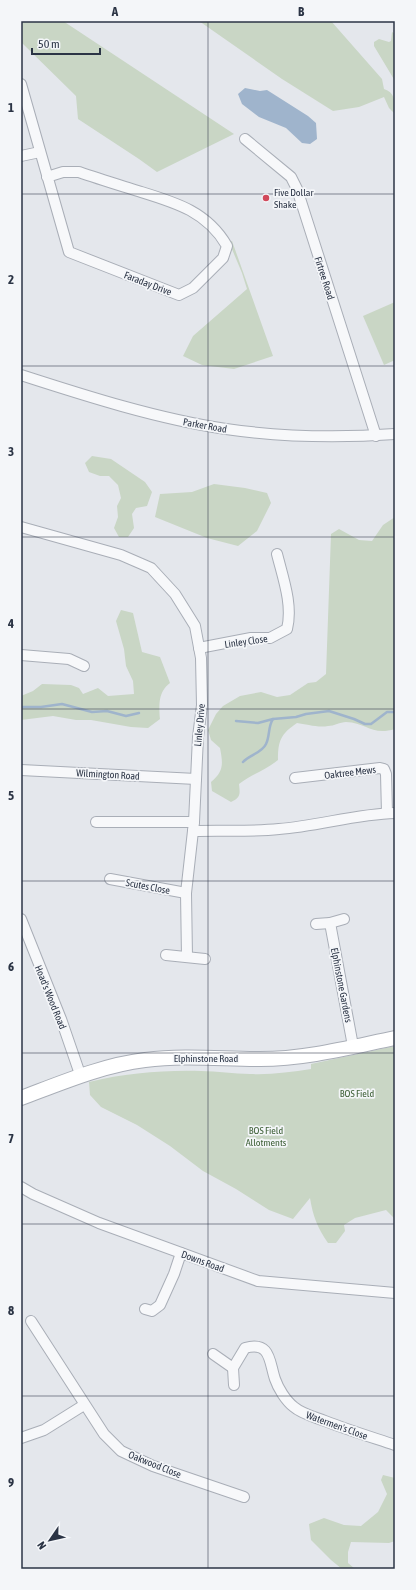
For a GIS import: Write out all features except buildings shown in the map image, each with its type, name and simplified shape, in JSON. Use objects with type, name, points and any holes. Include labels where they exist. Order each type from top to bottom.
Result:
[{"type":"street","points":[[21,84],[47,177]]},
{"type":"street","name":"Firtree Road","points":[[246,138],[291,177],[298,189],[376,436]]},
{"type":"street","points":[[21,156],[40,152]]},
{"type":"street","name":"Faraday Drive","points":[[64,172],[79,172],[178,203],[203,218],[220,234],[227,246],[224,258],[193,288],[179,295],[69,252],[47,177],[64,172]]},
{"type":"street","name":"Parker Road","points":[[21,375],[154,414],[224,429],[279,434],[329,436],[376,436],[395,434]]},
{"type":"street","name":"Linley Drive","points":[[21,527],[121,555],[151,568],[175,594],[195,626],[201,658],[202,705],[198,737],[194,827]]},
{"type":"street","name":"Linley Close","points":[[199,648],[251,638],[270,638],[287,629],[290,618],[289,606],[277,554]]},
{"type":"street","points":[[21,655],[69,659],[84,666]]},
{"type":"street","name":"Oaktree Mews","points":[[295,778],[380,768],[384,769],[391,813]]},
{"type":"street","name":"Wilmington Road","points":[[21,770],[196,780]]},
{"type":"street","points":[[96,822],[194,827],[278,829],[320,824],[357,816],[391,813]]},
{"type":"street","points":[[187,957],[186,893],[194,827]]},
{"type":"street","name":"Scutes Close","points":[[110,879],[186,893]]},
{"type":"street","name":"Hoad's Wood Road","points":[[21,918],[61,1020],[80,1077]]},
{"type":"street","points":[[316,924],[330,923],[344,919]]},
{"type":"street","name":"Elphinstone Gardens","points":[[330,923],[353,1046]]},
{"type":"street","points":[[166,955],[205,958]]},
{"type":"street","name":"Elphinstone Road","points":[[21,1098],[80,1077],[145,1060],[176,1057],[260,1059],[285,1058],[314,1055],[395,1038]]},
{"type":"street","name":"Downs Road","points":[[21,1187],[33,1194],[99,1223],[258,1281],[395,1293]]},
{"type":"street","points":[[145,1309],[152,1311],[160,1305],[174,1274],[181,1252]]},
{"type":"street","name":"Oakwood Close","points":[[31,1321],[104,1434],[122,1451],[153,1466],[244,1496]]},
{"type":"street","name":"Watermen's Close","points":[[233,1368],[245,1348],[255,1345],[265,1350],[271,1359],[275,1380],[284,1396],[294,1407],[326,1422],[395,1444]]},
{"type":"street","points":[[213,1354],[233,1368],[234,1385]]},
{"type":"street","points":[[21,1438],[44,1430],[84,1405]]},
{"type":"green space","points":[[21,21],[63,21],[234,134],[157,172],[78,119],[76,96],[21,42]]},
{"type":"green space","points":[[199,21],[331,21],[382,79],[384,89],[393,96],[395,114],[389,108],[384,97],[359,107],[333,111],[282,79]]},
{"type":"green space","points":[[392,32],[395,34],[395,81],[374,46],[374,42],[379,39],[389,42],[391,41]]},
{"type":"green space","points":[[232,241],[273,356],[234,369],[202,365],[183,356],[193,336],[247,289],[229,242]]},
{"type":"green space","points":[[395,302],[395,360],[384,365],[363,316]]},
{"type":"green space","points":[[92,456],[111,459],[145,482],[152,492],[147,506],[136,508],[132,514],[134,528],[128,537],[119,537],[114,528],[118,517],[117,506],[121,498],[118,485],[109,476],[100,476],[89,472],[85,463]]},
{"type":"green space","points":[[214,484],[245,488],[267,493],[271,503],[257,531],[238,546],[207,538],[155,517],[160,494],[192,492]]},
{"type":"green space","points":[[395,517],[395,729],[381,731],[359,724],[346,722],[324,726],[297,723],[284,734],[280,742],[278,760],[269,767],[239,784],[240,793],[237,798],[231,802],[212,791],[211,782],[222,767],[222,759],[220,748],[211,740],[208,730],[216,714],[223,706],[240,696],[261,692],[277,697],[290,695],[308,683],[316,682],[326,674],[331,534],[339,529],[359,540],[372,541],[383,525]]},
{"type":"green space","points":[[121,610],[133,613],[142,652],[160,657],[170,683],[163,690],[161,695],[160,719],[148,728],[53,716],[21,720],[21,696],[33,691],[42,684],[71,685],[79,688],[83,694],[98,688],[108,696],[134,694],[133,681],[126,666],[124,649],[116,621]]},
{"type":"green space","name":"BOS Field Allotments","points":[[395,1046],[395,1219],[386,1210],[355,1218],[344,1225],[345,1231],[336,1243],[328,1243],[321,1232],[314,1216],[310,1198],[293,1219],[269,1210],[236,1189],[203,1171],[170,1146],[137,1125],[101,1107],[90,1095],[89,1082],[117,1076],[173,1071],[273,1074],[311,1069],[311,1064]]},
{"type":"green space","points":[[383,1475],[395,1478],[395,1541],[389,1543],[351,1542],[348,1552],[348,1563],[355,1569],[342,1569],[311,1540],[309,1524],[324,1518],[344,1525],[361,1526],[378,1512],[387,1494],[381,1480]]},
{"type":"water","points":[[245,88],[260,91],[267,90],[308,116],[316,123],[317,139],[310,144],[302,143],[286,128],[259,117],[242,104],[238,94]]},
{"type":"waterway","points":[[21,707],[41,707],[62,704],[92,712],[107,711],[126,716],[139,713]]},
{"type":"waterway","points":[[236,721],[258,723],[273,719],[296,717],[329,711],[365,724],[371,724],[387,712],[395,712]]},
{"type":"waterway","points":[[243,762],[264,747],[273,719]]},
{"type":"place","name":"Five Dollar Shake","points":[[266,198]]},
{"type":"park label","name":"BOS Field","points":[[357,1093]]}]
